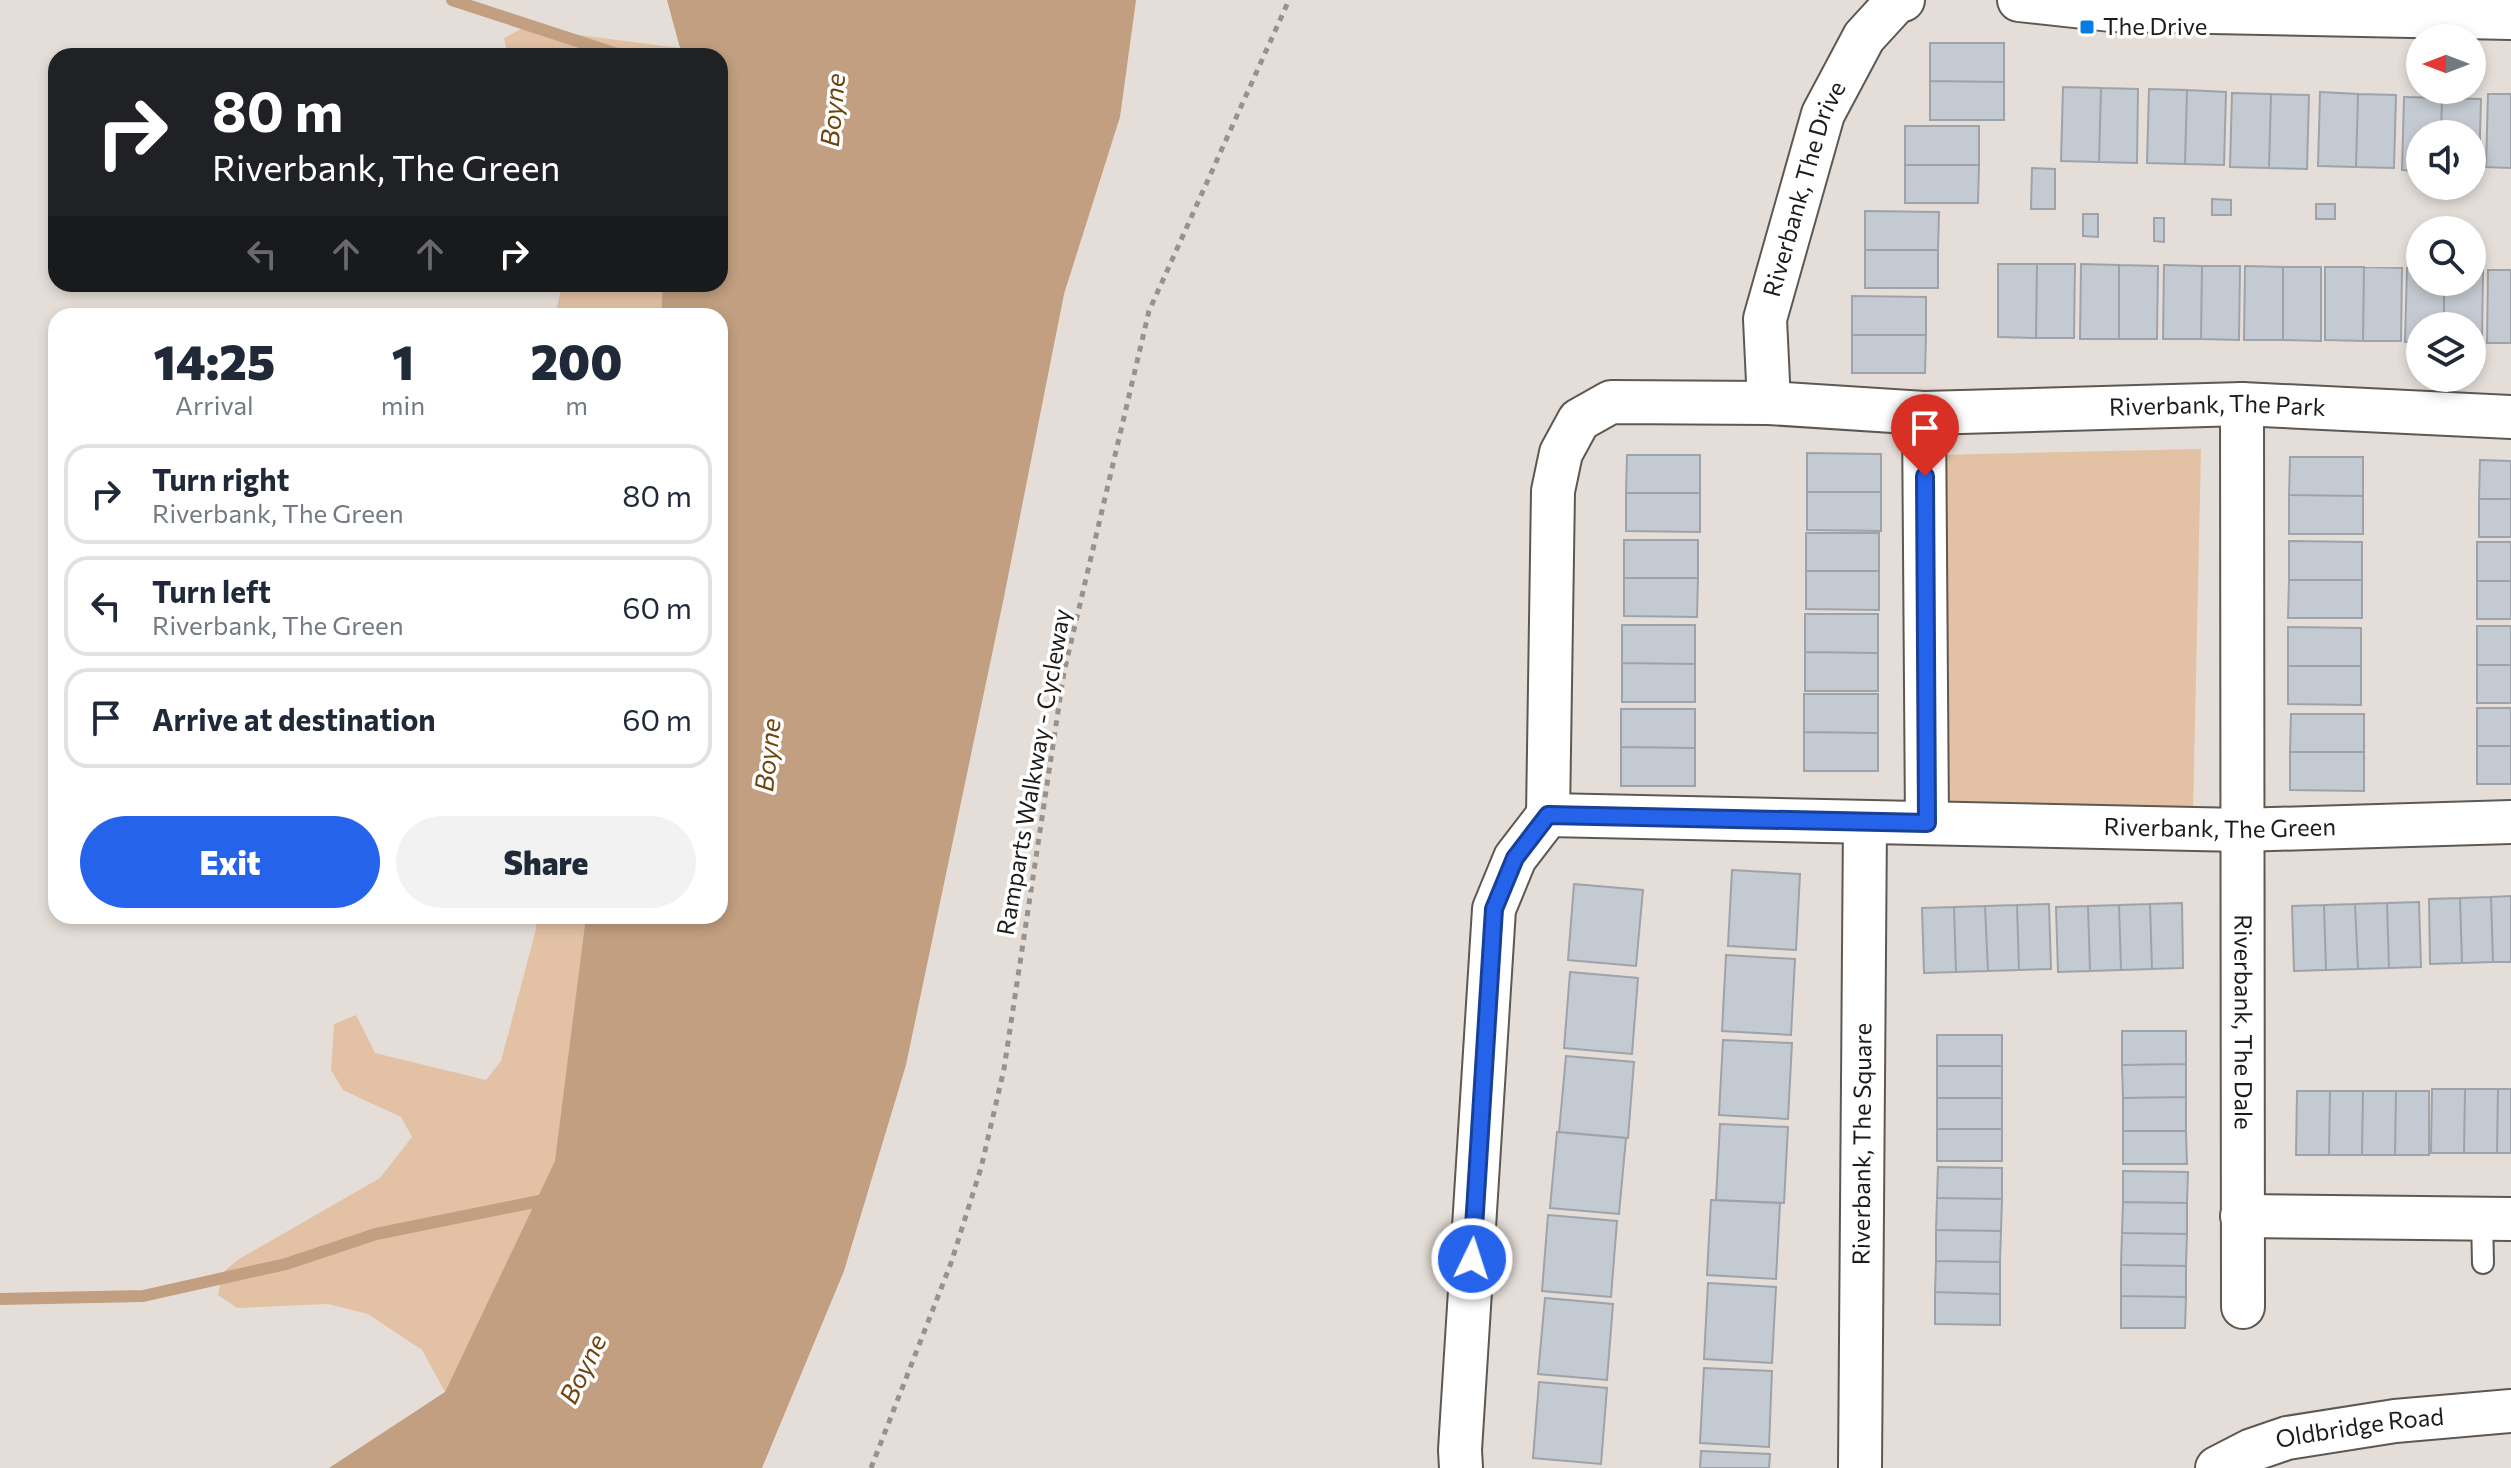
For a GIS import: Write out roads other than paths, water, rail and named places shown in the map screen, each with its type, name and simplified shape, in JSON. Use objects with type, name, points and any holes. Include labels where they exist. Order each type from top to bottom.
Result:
[{"type":"street","name":"Riverbank, The Drive","points":[[1769,403],[1765,319],[1823,114],[1864,37],[1897,1],[1903,0]]},
{"type":"street","points":[[2022,0],[2111,10],[2511,18]]},
{"type":"street","name":"Riverbank, The Park","points":[[1548,815],[1553,491],[1561,453],[1579,420],[1611,402],[1769,403],[1924,413],[2242,404],[2511,417]]},
{"type":"street","name":"Riverbank, The Dale","points":[[2242,404],[2243,1307]]},
{"type":"street","points":[[1924,413],[1927,823]]},
{"type":"street","points":[[1461,1468],[1494,909],[1515,858],[1548,815]]},
{"type":"street","name":"Riverbank, The Green","points":[[1548,815],[2241,830],[2511,822]]},
{"type":"street","name":"Riverbank, The Square","points":[[1860,1468],[1865,822]]},
{"type":"street","points":[[2242,1216],[2496,1218]]},
{"type":"street","name":"Oldbridge Road","points":[[2217,1468],[2252,1450],[2287,1438],[2395,1421],[2511,1411]]},
{"type":"lane","points":[[2483,1263],[2496,1218]]},
{"type":"water","name":"Boyne","points":[[667,0],[1136,0],[1120,117],[1064,294],[906,1065],[844,1271],[762,1468],[329,1468],[445,1392],[555,1161],[585,924],[728,924],[728,308],[662,308],[662,292],[728,292],[728,48],[680,48]]},
{"type":"waterway","points":[[452,0],[599,48]]},
{"type":"waterway","points":[[0,1299],[143,1296],[286,1264],[376,1234],[549,1199]]},
{"type":"place","name":"The Drive","points":[[2087,27]]}]
